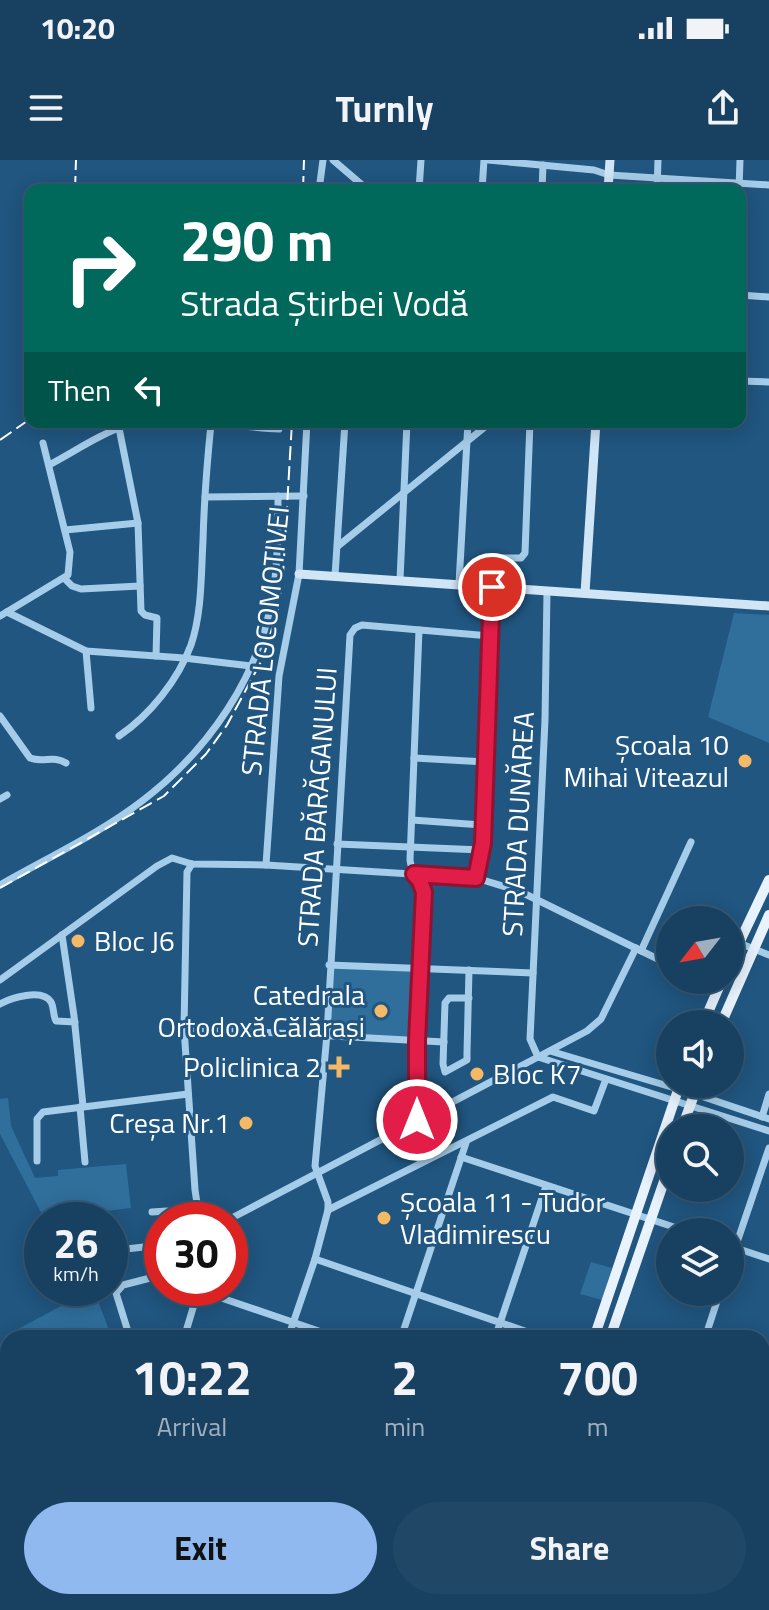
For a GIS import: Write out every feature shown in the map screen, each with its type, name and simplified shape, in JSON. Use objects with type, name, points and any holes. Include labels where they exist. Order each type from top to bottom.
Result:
[{"type":"main road","points":[[608,184],[610,160]]},
{"type":"main road","points":[[585,593],[596,428]]},
{"type":"main road","points":[[299,574],[769,606]]},
{"type":"main road","points":[[744,932],[769,880]]},
{"type":"main road","points":[[727,1010],[769,915]]},
{"type":"main road","points":[[597,1330],[675,1098]]},
{"type":"main road","points":[[687,1114],[693,1098]]},
{"type":"main road","points":[[613,1330],[657,1202]]},
{"type":"street","points":[[320,184],[323,160]]},
{"type":"street","points":[[333,160],[356,184]]},
{"type":"street","points":[[419,184],[421,160]]},
{"type":"street","points":[[483,184],[486,160],[715,184]]},
{"type":"street","points":[[657,184],[658,160]]},
{"type":"street","points":[[739,184],[740,160]]},
{"type":"street","points":[[542,184],[543,165]]},
{"type":"street","points":[[746,187],[769,185]]},
{"type":"street","points":[[746,295],[769,297]]},
{"type":"street","points":[[746,381],[769,382]]},
{"type":"street","points":[[49,465],[119,428],[138,523],[142,613],[157,618],[156,656]]},
{"type":"street","points":[[119,736],[151,708],[192,641],[199,598],[211,428]]},
{"type":"street","points":[[265,428],[279,429]]},
{"type":"street","name":"STRADA LOCOMOTIVEI","points":[[266,865],[279,676],[299,574],[307,428]]},
{"type":"street","points":[[335,576],[345,428]]},
{"type":"street","points":[[400,580],[407,428]]},
{"type":"street","points":[[459,584],[468,428]]},
{"type":"street","points":[[338,546],[483,428]]},
{"type":"street","points":[[503,558],[521,558],[525,553],[530,428]]},
{"type":"street","points":[[3,614],[65,579],[71,563],[43,443]]},
{"type":"street","name":"STRADA LOCOMOTIVEI","points":[[0,885],[141,803],[174,775],[213,732],[251,666],[272,596],[278,496]]},
{"type":"street","points":[[205,497],[304,496]]},
{"type":"street","points":[[65,530],[138,523]]},
{"type":"street","points":[[65,579],[81,589],[140,586]]},
{"type":"street","points":[[476,878],[482,850],[492,587]]},
{"type":"street","name":"STRADA DUNĂREA","points":[[538,1057],[530,1039],[545,720],[547,591]]},
{"type":"street","points":[[3,614],[86,651],[251,666]]},
{"type":"street","name":"STRADA BĂRĂGANULUI","points":[[316,1174],[327,1034],[346,679],[352,630],[362,625],[490,636]]},
{"type":"street","points":[[417,1120],[419,967],[424,892],[414,874],[410,847],[419,630]]},
{"type":"street","points":[[86,651],[91,708]]},
{"type":"street","points":[[0,716],[30,758],[41,761],[56,758],[66,763]]},
{"type":"street","points":[[414,758],[486,762]]},
{"type":"street","points":[[412,820],[482,825]]},
{"type":"street","points":[[248,1210],[587,1031],[601,1019],[691,842]]},
{"type":"street","points":[[337,844],[482,850]]},
{"type":"street","points":[[0,980],[172,858],[192,864],[266,865],[476,878],[519,891],[656,958]]},
{"type":"street","points":[[192,864],[187,872],[184,1028],[197,1202]]},
{"type":"street","points":[[62,935],[75,1022],[85,1162]]},
{"type":"street","points":[[744,946],[769,955]]},
{"type":"street","points":[[329,965],[533,973]]},
{"type":"street","points":[[469,970],[469,998],[467,1060],[447,1072],[443,1070],[446,1000],[469,998]]},
{"type":"street","points":[[0,1004],[18,996],[42,996],[52,1003],[56,1021],[75,1022]]},
{"type":"street","points":[[184,1028],[444,1042]]},
{"type":"street","points":[[550,1051],[656,1084]]},
{"type":"street","points":[[538,1057],[606,1079],[656,1087]]},
{"type":"street","points":[[328,1210],[553,1097],[594,1111],[606,1079]]},
{"type":"street","points":[[37,1161],[37,1119],[48,1110],[87,1108],[188,1094]]},
{"type":"street","points":[[717,1098],[765,1118],[769,1094]]},
{"type":"street","points":[[684,1098],[690,1105],[769,1131]]},
{"type":"street","points":[[404,1330],[466,1142]]},
{"type":"street","points":[[743,1218],[769,1148]]},
{"type":"street","points":[[461,1157],[656,1221]]},
{"type":"street","points":[[291,1330],[328,1210],[328,1202],[316,1174]]},
{"type":"street","points":[[498,1330],[546,1186]]},
{"type":"street","points":[[744,1250],[769,1259]]},
{"type":"street","points":[[315,1259],[522,1330]]},
{"type":"street","points":[[127,1330],[116,1298],[118,1288],[144,1280]]},
{"type":"street","points":[[186,1330],[193,1306]]},
{"type":"street","points":[[246,1306],[314,1330]]},
{"type":"street","points":[[708,1330],[715,1306]]},
{"type":"shaded area","points":[[734,613],[769,615],[769,743],[708,717]]},
{"type":"shaded area","points":[[329,965],[419,967],[417,1041],[327,1034]]},
{"type":"shaded area","points":[[8,1098],[11,1126],[35,1178],[58,1176],[58,1170],[126,1164],[131,1208],[128,1208],[128,1202],[36,1202],[0,1134],[0,1099]]},
{"type":"shaded area","points":[[591,1262],[612,1268],[602,1300],[580,1294]]},
{"type":"shaded area","points":[[61,1306],[100,1306],[109,1330],[16,1330]]},
{"type":"railway","points":[[75,184],[76,160]]},
{"type":"railway","points":[[303,184],[304,160]]},
{"type":"railway","points":[[0,440],[24,423]]},
{"type":"railway","points":[[0,888],[164,796],[206,754],[227,725],[263,658],[278,609],[283,575],[292,428]]},
{"type":"place","name":"Școala 10 Mihai Viteazul","points":[[745,761]]},
{"type":"place","name":"Bloc J6","points":[[78,941]]},
{"type":"place","name":"Catedrala Ortodoxă Călărași","points":[[381,1011]]},
{"type":"place","name":"Policlinica 2","points":[[339,1067]]},
{"type":"place","name":"Bloc K7","points":[[477,1074]]},
{"type":"place","name":"Creșa Nr.1","points":[[246,1123]]},
{"type":"place","name":"Școala 11 - Tudor Vladimirescu","points":[[384,1218]]},
{"type":"route","points":[[417,1120],[419,967],[424,892],[414,874],[476,878],[483,843],[492,587]]}]
